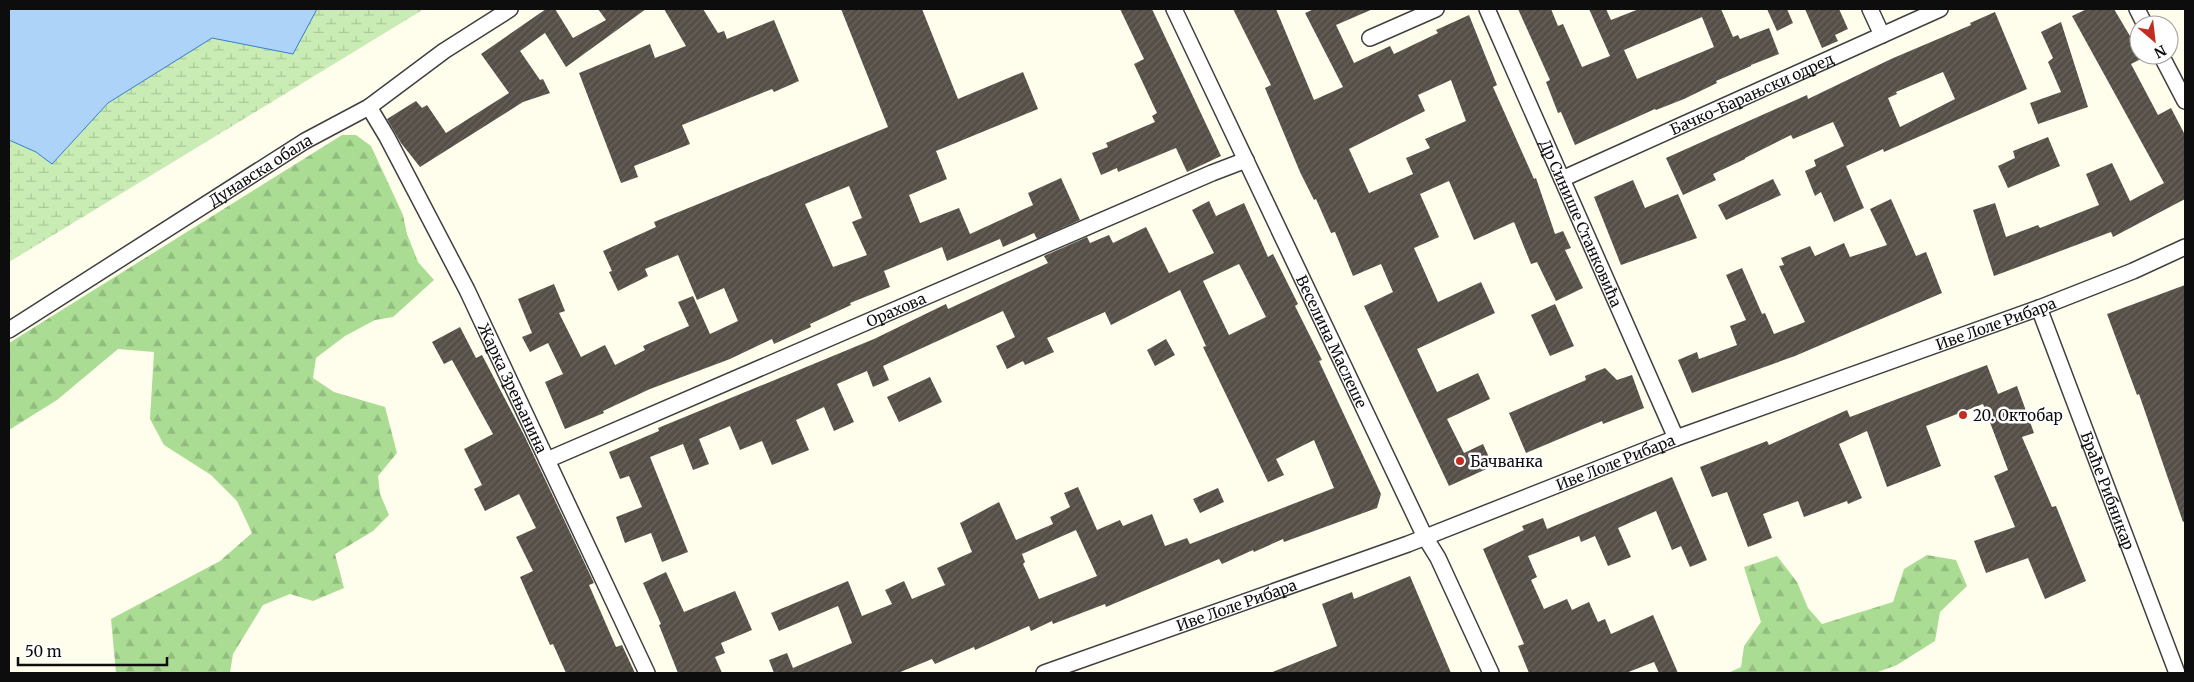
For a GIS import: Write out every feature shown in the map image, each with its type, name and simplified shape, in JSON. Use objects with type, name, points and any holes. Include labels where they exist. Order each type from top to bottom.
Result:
[{"type":"street","name":"Дунавска обала","points":[[9,330],[305,141],[369,108],[444,51],[510,9]]},
{"type":"street","name":"Веселина Маслеше","points":[[1174,9],[1426,537],[1441,564],[1491,673]]},
{"type":"street","points":[[1370,38],[1436,9]]},
{"type":"street","name":"Др Синише Станковића","points":[[1487,9],[1676,438]]},
{"type":"street","points":[[1870,9],[1882,35]]},
{"type":"street","name":"Бачко-Барањски одред","points":[[1562,179],[1940,9]]},
{"type":"street","points":[[2166,65],[2185,101]]},
{"type":"street","name":"Жарка Зрењанина","points":[[369,108],[387,137],[467,290],[647,673]]},
{"type":"street","name":"Орахова","points":[[547,460],[1185,184],[1246,160]]},
{"type":"street","name":"Иве Лоле Рибара","points":[[1044,673],[1426,537],[1676,438],[2039,308],[2133,271],[2185,247]]},
{"type":"street","name":"Браће Рибникар","points":[[2039,308],[2177,673]]},
{"type":"green space","points":[[317,9],[424,9],[9,262],[9,140],[36,152],[52,164],[108,103],[212,38],[293,54]]},
{"type":"green space","points":[[342,135],[356,135],[371,146],[403,215],[407,234],[418,262],[434,280],[393,317],[375,320],[345,336],[316,358],[313,378],[334,392],[385,407],[397,453],[378,476],[380,494],[389,515],[373,531],[335,554],[344,588],[313,601],[290,594],[263,605],[233,654],[230,673],[116,673],[111,619],[220,561],[252,533],[237,501],[211,475],[164,445],[150,419],[154,352],[118,349],[57,400],[9,430],[9,343]]},
{"type":"green space","points":[[1927,555],[1956,560],[1967,586],[1940,612],[1935,641],[1897,665],[1875,673],[1728,673],[1741,667],[1744,646],[1761,622],[1744,567],[1777,556],[1797,582],[1808,608],[1822,624],[1893,602],[1904,569]]},
{"type":"water","points":[[9,9],[317,9],[293,54],[212,38],[108,103],[52,164],[36,152],[9,140]]},
{"type":"building","points":[[546,9],[555,9],[573,38],[606,20],[598,9],[646,9],[566,67],[545,33],[520,51],[540,80],[543,79],[550,93],[523,102],[420,167],[401,143],[387,119],[416,101],[422,108],[427,105],[446,133],[509,93],[481,54]]},
{"type":"building","points":[[664,9],[703,9],[718,33],[724,31],[727,39],[774,20],[799,81],[774,92],[772,89],[682,125],[690,144],[634,166],[638,177],[621,183],[579,73],[650,44],[655,58],[686,46]]},
{"type":"building","points":[[841,9],[922,9],[958,99],[1023,72],[1038,109],[936,151],[947,179],[909,195],[920,223],[959,208],[970,234],[1033,205],[1028,193],[1061,178],[1080,220],[1037,239],[1034,233],[1003,247],[1000,239],[947,261],[942,247],[884,271],[890,287],[850,303],[851,305],[810,324],[811,327],[774,344],[772,339],[730,359],[650,389],[603,411],[604,413],[565,429],[545,382],[563,374],[548,343],[530,352],[522,337],[532,333],[518,299],[554,284],[565,311],[559,313],[581,357],[605,345],[615,365],[645,350],[643,346],[689,326],[678,302],[693,296],[710,334],[738,321],[724,288],[697,300],[678,255],[645,269],[648,276],[618,291],[609,272],[612,271],[603,251],[656,227],[654,222],[888,127]],"holes":[[[849,186],[862,218],[852,222],[867,255],[833,267],[805,204]]]},
{"type":"building","points":[[1120,9],[1152,9],[1221,156],[1187,172],[1176,148],[1118,172],[1117,168],[1101,175],[1092,153],[1108,147],[1106,143],[1155,122],[1152,116],[1157,113],[1134,64],[1144,59]]},
{"type":"building","points":[[1233,9],[1276,9],[1314,100],[1343,87],[1305,13],[1314,9],[1373,9],[1336,25],[1354,63],[1390,46],[1394,54],[1438,33],[1436,30],[1469,15],[1497,85],[1493,87],[1534,179],[1536,178],[1555,234],[1563,231],[1571,248],[1565,250],[1583,288],[1556,301],[1537,262],[1531,264],[1514,222],[1474,240],[1449,181],[1420,194],[1439,237],[1414,248],[1438,302],[1481,282],[1495,313],[1417,349],[1437,392],[1478,373],[1490,399],[1447,419],[1464,453],[1483,444],[1493,466],[1449,486],[1364,306],[1393,292],[1381,264],[1353,276],[1335,232],[1331,233],[1316,199],[1314,200],[1300,172],[1265,88],[1271,85]],"holes":[[[1451,80],[1466,121],[1425,139],[1430,148],[1406,158],[1413,174],[1369,193],[1349,149],[1425,111],[1418,95]]]},
{"type":"building","points":[[1518,9],[1551,9],[1558,26],[1563,24],[1582,67],[1610,56],[1589,9],[1606,9],[1611,20],[1639,9],[1721,9],[1733,37],[1738,35],[1740,39],[1769,28],[1779,54],[1716,81],[1717,83],[1684,99],[1655,109],[1575,145],[1561,112],[1558,113],[1546,82],[1550,80]],"holes":[[[1702,17],[1714,47],[1637,79],[1624,50]]]},
{"type":"building","points":[[1767,9],[1787,9],[1793,23],[1777,31]]},
{"type":"building","points":[[1805,9],[1839,9],[1848,29],[1835,35],[1838,41],[1822,48]]},
{"type":"building","points":[[2087,9],[2114,9],[2129,34],[2129,65],[2132,65],[2158,115],[2171,108],[2185,135],[2185,199],[2113,237],[2111,232],[1994,276],[1973,210],[1995,203],[2006,237],[2038,225],[2040,228],[2099,205],[2086,174],[2112,163],[2130,201],[2164,183],[2072,16]]},
{"type":"building","points":[[1995,12],[2027,89],[1884,152],[1883,149],[1846,166],[1864,208],[1834,222],[1821,192],[1815,196],[1805,171],[1816,166],[1814,160],[1844,146],[1833,122],[1793,139],[1791,135],[1713,174],[1716,180],[1683,195],[1666,158],[1807,95],[1808,99],[1891,59],[1971,25],[1970,23]],"holes":[[[1943,72],[1955,99],[1900,127],[1888,98],[1897,94],[1896,92]]]},
{"type":"building","points":[[2061,22],[2088,107],[2038,124],[2030,103],[2061,92],[2048,62],[2053,58],[2041,32]]},
{"type":"building","points":[[2048,137],[2060,166],[2008,188],[1998,166],[2015,158],[2013,151]]},
{"type":"building","points":[[1773,179],[1781,195],[1726,220],[1718,205]]},
{"type":"building","points":[[1633,180],[1645,208],[1678,194],[1697,238],[1621,265],[1594,197]]},
{"type":"building","points":[[1891,199],[1916,256],[1926,252],[1942,293],[1795,356],[1692,393],[1678,360],[1697,352],[1699,359],[1737,345],[1730,326],[1746,320],[1726,275],[1742,268],[1762,314],[1765,313],[1774,334],[1805,322],[1779,266],[1784,265],[1781,258],[1810,246],[1815,256],[1844,243],[1850,257],[1887,245],[1870,209]]},
{"type":"building","points":[[1209,201],[1216,216],[1244,203],[1268,257],[1273,254],[1298,304],[1295,306],[1322,360],[1319,361],[1381,494],[1377,508],[1284,542],[1283,539],[1222,564],[1219,559],[1106,607],[1105,604],[1053,624],[1052,621],[1031,631],[1029,626],[975,650],[974,647],[935,664],[932,659],[898,673],[774,673],[769,660],[787,653],[793,668],[852,643],[838,606],[779,631],[771,613],[848,581],[862,616],[892,604],[885,590],[904,581],[912,599],[945,585],[937,568],[972,552],[960,523],[999,502],[1016,540],[1053,524],[1050,517],[1070,507],[1064,493],[1078,487],[1097,530],[1120,520],[1123,526],[1152,514],[1165,546],[1187,538],[1190,544],[1334,488],[1314,440],[1276,459],[1284,475],[1268,482],[1203,347],[1206,346],[1180,290],[1111,325],[1105,312],[1047,338],[1054,352],[1025,365],[1023,361],[1007,369],[996,346],[1015,337],[1003,311],[883,366],[889,380],[873,387],[867,371],[837,384],[854,422],[834,431],[824,407],[796,420],[809,450],[772,465],[762,441],[740,450],[730,426],[699,439],[709,464],[693,470],[683,444],[650,457],[688,552],[662,562],[651,533],[625,543],[616,517],[642,507],[629,476],[620,479],[609,452],[659,431],[658,428],[874,339],[946,304],[948,309],[1048,263],[1044,256],[1087,237],[1090,243],[1109,235],[1113,243],[1146,227],[1169,273],[1214,253],[1192,210]],"holes":[[[1239,264],[1266,317],[1229,335],[1203,281]],[[1076,530],[1097,576],[1039,599],[1023,564],[1025,562],[1022,554]]]},
{"type":"building","points":[[2185,285],[2185,521],[2183,522],[2139,394],[2137,395],[2107,314]]},
{"type":"building","points":[[1555,304],[1574,346],[1550,356],[1531,315]]},
{"type":"building","points":[[460,327],[476,358],[482,355],[525,437],[594,583],[589,585],[616,647],[622,645],[635,673],[566,673],[553,644],[550,645],[520,577],[533,571],[516,537],[536,528],[519,494],[485,511],[474,489],[482,485],[464,449],[493,434],[452,360],[444,364],[432,342]]},
{"type":"building","points":[[1166,339],[1175,355],[1155,366],[1147,350]]},
{"type":"building","points":[[1987,365],[1998,394],[2017,386],[2034,433],[2022,437],[2052,507],[2056,506],[2086,581],[2045,599],[2028,558],[1986,573],[1974,541],[2015,527],[1994,476],[2008,470],[1983,404],[1926,426],[1941,466],[1887,487],[1867,431],[1839,444],[1862,498],[1848,504],[1847,501],[1804,517],[1798,501],[1763,514],[1772,538],[1748,547],[1727,492],[1712,497],[1700,467],[1767,441],[1769,445],[1847,410],[1850,417]]},
{"type":"building","points":[[1605,368],[1617,380],[1632,375],[1644,408],[1603,424],[1602,421],[1526,453],[1509,413],[1586,380],[1585,376]]},
{"type":"building","points":[[930,377],[942,402],[899,422],[887,397]]},
{"type":"building","points":[[1672,477],[1707,560],[1690,567],[1681,546],[1672,550],[1656,511],[1618,528],[1631,557],[1608,566],[1595,536],[1581,542],[1579,536],[1528,556],[1537,577],[1531,580],[1544,609],[1567,599],[1572,610],[1589,602],[1598,622],[1605,619],[1611,634],[1653,615],[1678,673],[1659,673],[1654,662],[1626,673],[1529,673],[1518,646],[1524,644],[1483,549],[1524,530],[1522,526],[1543,518],[1547,529]]},
{"type":"building","points":[[1218,488],[1224,502],[1200,513],[1193,499]]},
{"type":"building","points":[[666,572],[684,612],[735,591],[752,630],[721,643],[725,653],[715,657],[722,673],[678,673],[659,625],[661,624],[643,583]]},
{"type":"building","points":[[1410,576],[1451,673],[1270,673],[1337,646],[1322,604],[1352,592],[1354,599]]},
{"type":"place","name":"20. Октобар","points":[[1963,415]]},
{"type":"place","name":"Бачванка","points":[[1460,461]]}]
